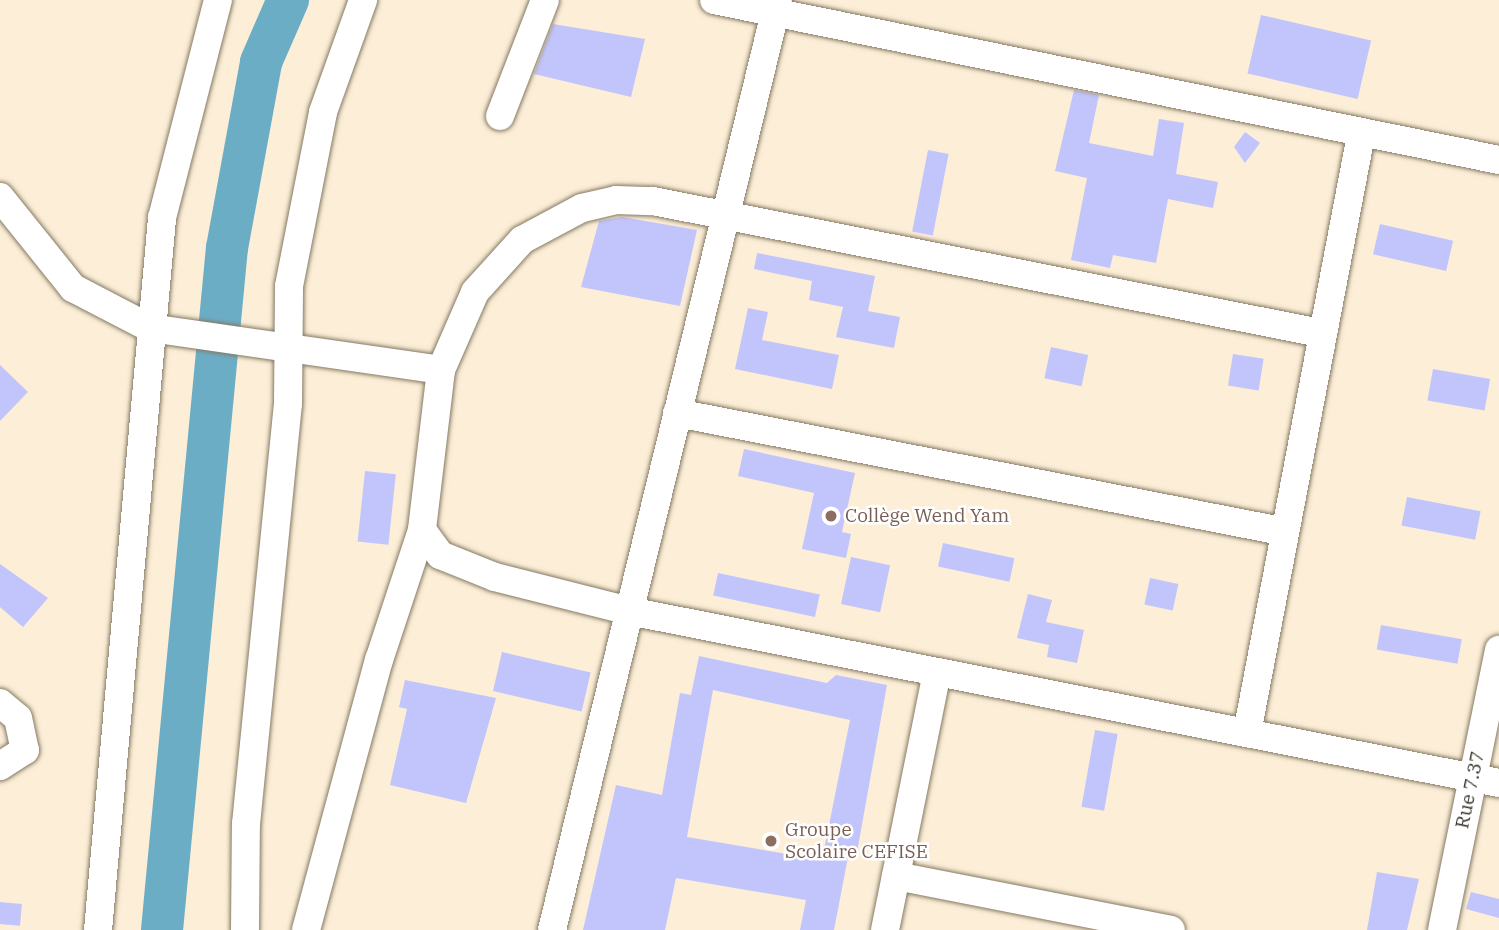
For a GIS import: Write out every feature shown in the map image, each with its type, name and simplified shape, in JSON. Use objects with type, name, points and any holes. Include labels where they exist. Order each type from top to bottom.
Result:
[{"type":"street","points":[[98,930],[149,328],[162,218],[218,0]]},
{"type":"street","points":[[245,930],[246,824],[289,345],[289,286],[323,112],[363,0]]},
{"type":"street","points":[[500,116],[545,0]]},
{"type":"street","points":[[714,0],[776,7],[1361,135],[1499,160]]},
{"type":"street","points":[[552,930],[776,7]]},
{"type":"street","points":[[1247,733],[1281,531],[1361,135]]},
{"type":"street","points":[[0,197],[73,288],[149,328],[289,345],[441,370]]},
{"type":"street","points":[[306,930],[379,660],[422,530],[441,370],[475,292],[534,234],[582,208],[616,200],[653,201],[723,220],[1320,333]]},
{"type":"street","points":[[677,413],[1281,531]]},
{"type":"street","points":[[422,530],[440,555],[473,568],[629,611],[1486,780]]},
{"type":"street","name":"Rue 7.37","points":[[1442,930],[1486,780],[1499,650]]},
{"type":"street","points":[[885,930],[937,672]]},
{"type":"street","points":[[0,703],[18,718],[25,750],[0,766]]},
{"type":"street","points":[[896,876],[1171,930]]},
{"type":"building","points":[[1261,15],[1371,40],[1358,99],[1248,73]]},
{"type":"building","points":[[553,24],[645,39],[631,97],[534,74]]},
{"type":"building","points":[[1074,90],[1099,95],[1089,143],[1153,156],[1159,119],[1184,123],[1176,174],[1218,182],[1213,208],[1168,199],[1156,263],[1113,255],[1110,268],[1071,260],[1087,178],[1055,171]]},
{"type":"building","points":[[1245,132],[1260,143],[1245,163],[1234,147]]},
{"type":"building","points":[[928,150],[949,154],[933,235],[912,231]]},
{"type":"building","points":[[622,217],[697,230],[680,306],[581,287],[599,221]]},
{"type":"building","points":[[1380,224],[1453,241],[1446,271],[1373,254]]},
{"type":"building","points":[[757,253],[875,276],[868,311],[900,317],[894,348],[836,337],[843,307],[809,300],[812,281],[754,269]]},
{"type":"building","points":[[748,308],[768,312],[762,340],[839,355],[832,389],[735,369]]},
{"type":"building","points":[[1051,347],[1088,355],[1082,386],[1044,378]]},
{"type":"building","points":[[1233,354],[1264,359],[1259,390],[1228,386]]},
{"type":"building","points":[[0,365],[28,392],[0,421]]},
{"type":"building","points":[[1433,369],[1490,379],[1485,411],[1427,401]]},
{"type":"building","points":[[744,449],[855,473],[842,532],[851,534],[846,558],[802,549],[814,493],[738,476]]},
{"type":"building","points":[[365,471],[396,474],[388,545],[358,542]]},
{"type":"building","points":[[1407,497],[1481,511],[1475,540],[1401,525]]},
{"type":"building","points":[[943,543],[1014,558],[1009,582],[938,566]]},
{"type":"building","points":[[851,557],[890,565],[880,612],[841,604]]},
{"type":"building","points":[[0,564],[48,598],[23,627],[0,607]]},
{"type":"building","points":[[718,573],[820,595],[815,617],[713,595]]},
{"type":"building","points":[[1150,578],[1178,584],[1173,610],[1144,604]]},
{"type":"building","points":[[1028,594],[1052,600],[1046,622],[1084,630],[1077,663],[1047,657],[1049,645],[1017,638]]},
{"type":"building","points":[[1381,625],[1462,639],[1457,664],[1377,650]]},
{"type":"building","points":[[502,652],[591,672],[582,711],[493,691]]},
{"type":"building","points":[[699,656],[827,683],[836,675],[887,685],[856,858],[848,857],[834,930],[800,930],[806,900],[676,878],[665,930],[583,930],[616,785],[662,795],[680,693],[691,695]],"holes":[[[713,690],[850,720],[822,860],[687,837]]]},
{"type":"building","points":[[405,680],[496,698],[466,803],[390,785],[407,709],[399,707]]},
{"type":"building","points":[[1095,730],[1118,734],[1104,811],[1081,807]]},
{"type":"building","points":[[1377,872],[1419,879],[1407,930],[1367,930]]},
{"type":"building","points":[[1471,892],[1499,899],[1499,918],[1466,909]]},
{"type":"building","points":[[0,902],[22,904],[20,926],[0,924]]},
{"type":"waterway","points":[[162,930],[227,248],[261,62],[288,0]]},
{"type":"place","name":"Collège Wend Yam","points":[[831,516]]},
{"type":"place","name":"Groupe Scolaire CEFISE","points":[[771,841]]}]
